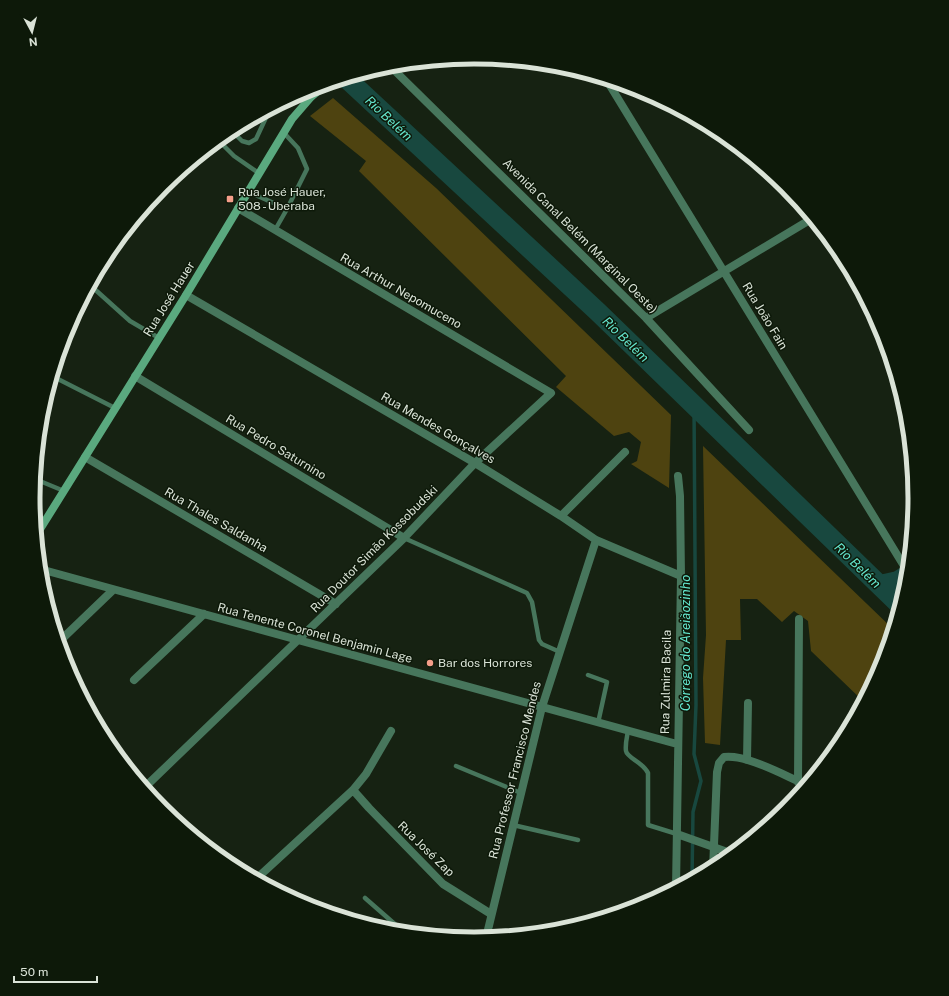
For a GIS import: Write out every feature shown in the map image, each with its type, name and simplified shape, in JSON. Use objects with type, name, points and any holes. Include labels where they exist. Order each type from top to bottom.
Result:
[{"type":"main road","name":"Rua José Hauer","points":[[41,526],[186,295],[284,132],[302,106],[311,97]]},
{"type":"street","name":"Avenida Canal Belém (Marginal Oeste)","points":[[395,71],[646,318],[749,430]]},
{"type":"street","name":"Rua João Fain","points":[[610,86],[904,565]]},
{"type":"street","name":"Rua Arthur Nepomuceno","points":[[238,208],[551,393]]},
{"type":"street","points":[[646,318],[808,221]]},
{"type":"street","name":"Rua Mendes Gonçalves","points":[[186,295],[475,463],[561,516],[596,540],[681,576]]},
{"type":"street","name":"Rua Pedro Saturnino","points":[[135,376],[404,538]]},
{"type":"street","name":"Rua Doutor Simão Kossobudski","points":[[148,784],[404,538],[475,463],[551,393]]},
{"type":"street","points":[[561,516],[625,452]]},
{"type":"street","name":"Rua Thales Saldanha","points":[[85,457],[336,604]]},
{"type":"street","name":"Rua Zulmira Bacila","points":[[676,883],[677,744],[681,576],[680,496],[678,476]]},
{"type":"street","name":"Rua Professor Francisco Mendes","points":[[487,932],[542,707],[596,540]]},
{"type":"street","name":"Rua Tenente Coronel Benjamin Lage","points":[[46,572],[677,744]]},
{"type":"street","points":[[64,637],[114,590]]},
{"type":"street","points":[[134,680],[204,614]]},
{"type":"street","points":[[798,782],[799,619]]},
{"type":"street","points":[[748,703],[748,760]]},
{"type":"street","points":[[260,876],[353,790],[366,774],[391,731]]},
{"type":"street","points":[[713,861],[717,772],[719,763],[724,757],[732,756],[748,760],[802,783]]},
{"type":"street","name":"Rua José Zap","points":[[353,790],[443,884],[491,914]]},
{"type":"street","points":[[677,834],[727,852]]},
{"type":"lane","points":[[236,135],[242,141],[249,143],[256,139],[266,117]]},
{"type":"lane","points":[[275,230],[307,169],[298,148],[284,132]]},
{"type":"lane","points":[[222,144],[234,156],[260,174]]},
{"type":"lane","points":[[249,192],[286,209]]},
{"type":"lane","points":[[94,289],[130,321],[159,338]]},
{"type":"lane","points":[[57,379],[115,408]]},
{"type":"lane","points":[[41,481],[64,491]]},
{"type":"lane","points":[[404,538],[527,593],[532,602],[539,640],[542,644],[560,652]]},
{"type":"lane","points":[[588,674],[607,682],[598,723]]},
{"type":"lane","points":[[628,731],[626,752],[645,767],[648,774],[648,825],[677,834]]},
{"type":"lane","points":[[456,766],[521,792]]},
{"type":"lane","points":[[513,825],[578,840]]},
{"type":"lane","points":[[365,898],[396,925]]},
{"type":"shaded area","points":[[333,98],[436,188],[671,415],[669,488],[631,464],[637,461],[641,442],[629,432],[614,436],[556,387],[566,376],[359,171],[366,161],[310,116]]},
{"type":"shaded area","points":[[703,446],[890,626],[876,664],[860,698],[811,651],[808,621],[794,611],[782,622],[757,599],[740,599],[741,640],[726,640],[720,745],[705,743],[703,678],[706,635]]},
{"type":"waterway","name":"Rio Belém","points":[[350,82],[598,312],[896,601]]},
{"type":"waterway","name":"Córrego do Areiãozinho","points":[[692,874],[693,812],[701,781],[694,754],[696,705],[694,404]]},
{"type":"waterway","points":[[880,585],[902,579]]},
{"type":"place","name":"Rua José Hauer, 508 - Uberaba","points":[[230,199]]},
{"type":"place","name":"Bar dos Horrores","points":[[430,663]]}]
